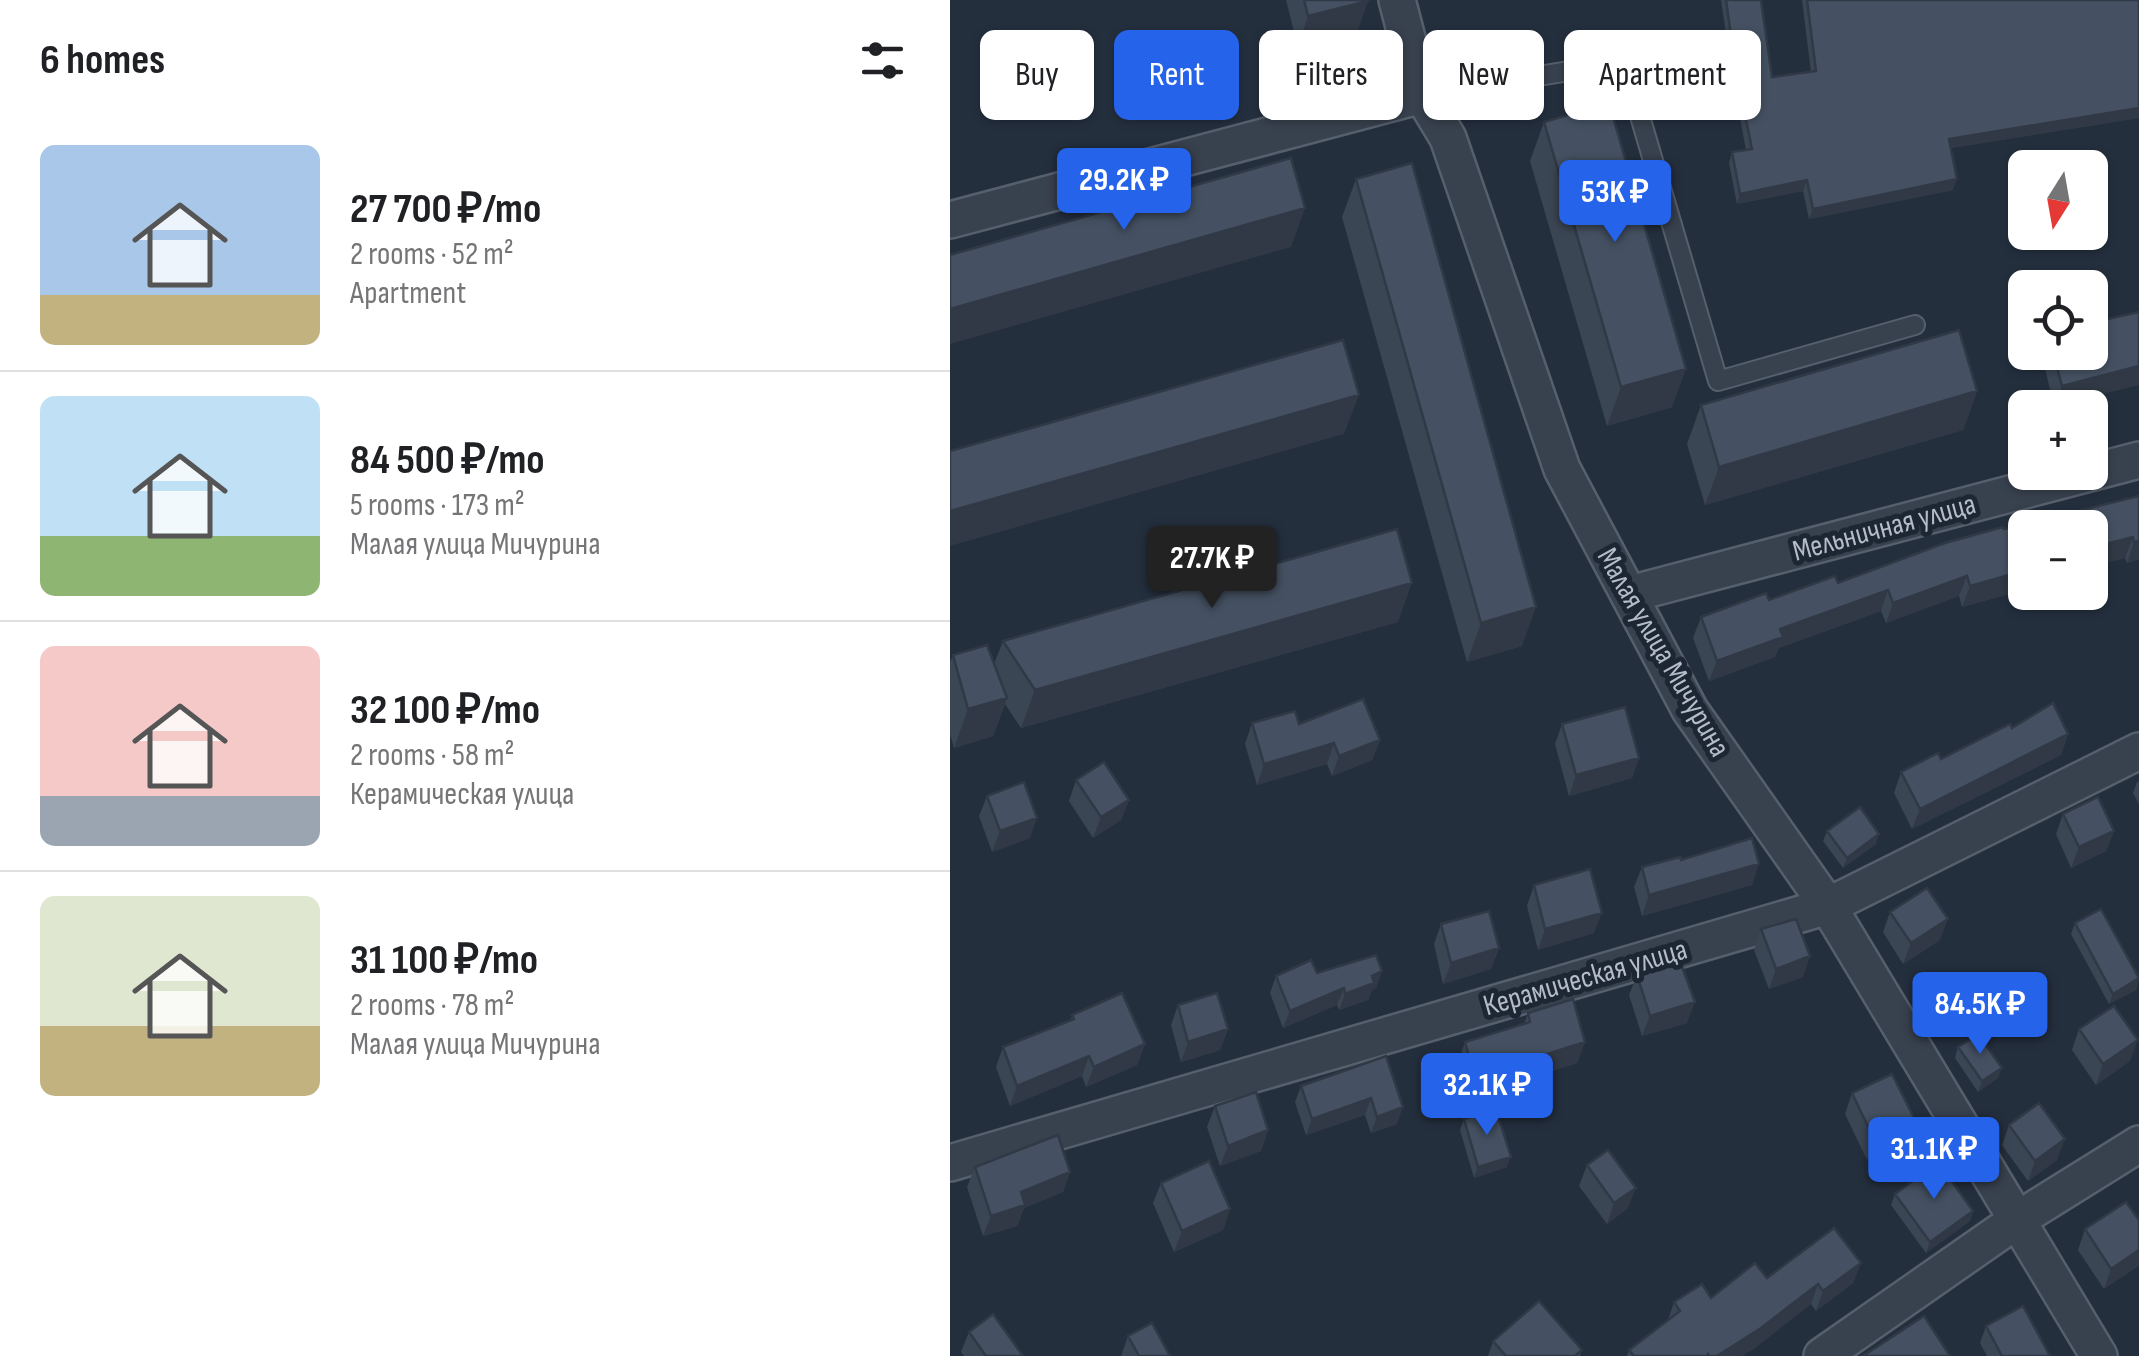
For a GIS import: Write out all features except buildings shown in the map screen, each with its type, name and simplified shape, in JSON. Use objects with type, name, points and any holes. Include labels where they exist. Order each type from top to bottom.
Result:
[{"type":"street","name":"Малая улица Мичурина","points":[[1396,0],[1422,95],[1448,138],[1562,469],[1690,710],[1828,906],[2099,1356]]},
{"type":"street","points":[[950,220],[1422,95]]},
{"type":"street","name":"Мельничная улица","points":[[1630,594],[2139,460]]},
{"type":"street","name":"Керамическая улица","points":[[950,1163],[1828,906],[2139,751]]},
{"type":"street","points":[[1822,1356],[2017,1220],[2139,1144]]},
{"type":"lane","points":[[1422,95],[1624,62],[1718,381],[1915,326]]}]
